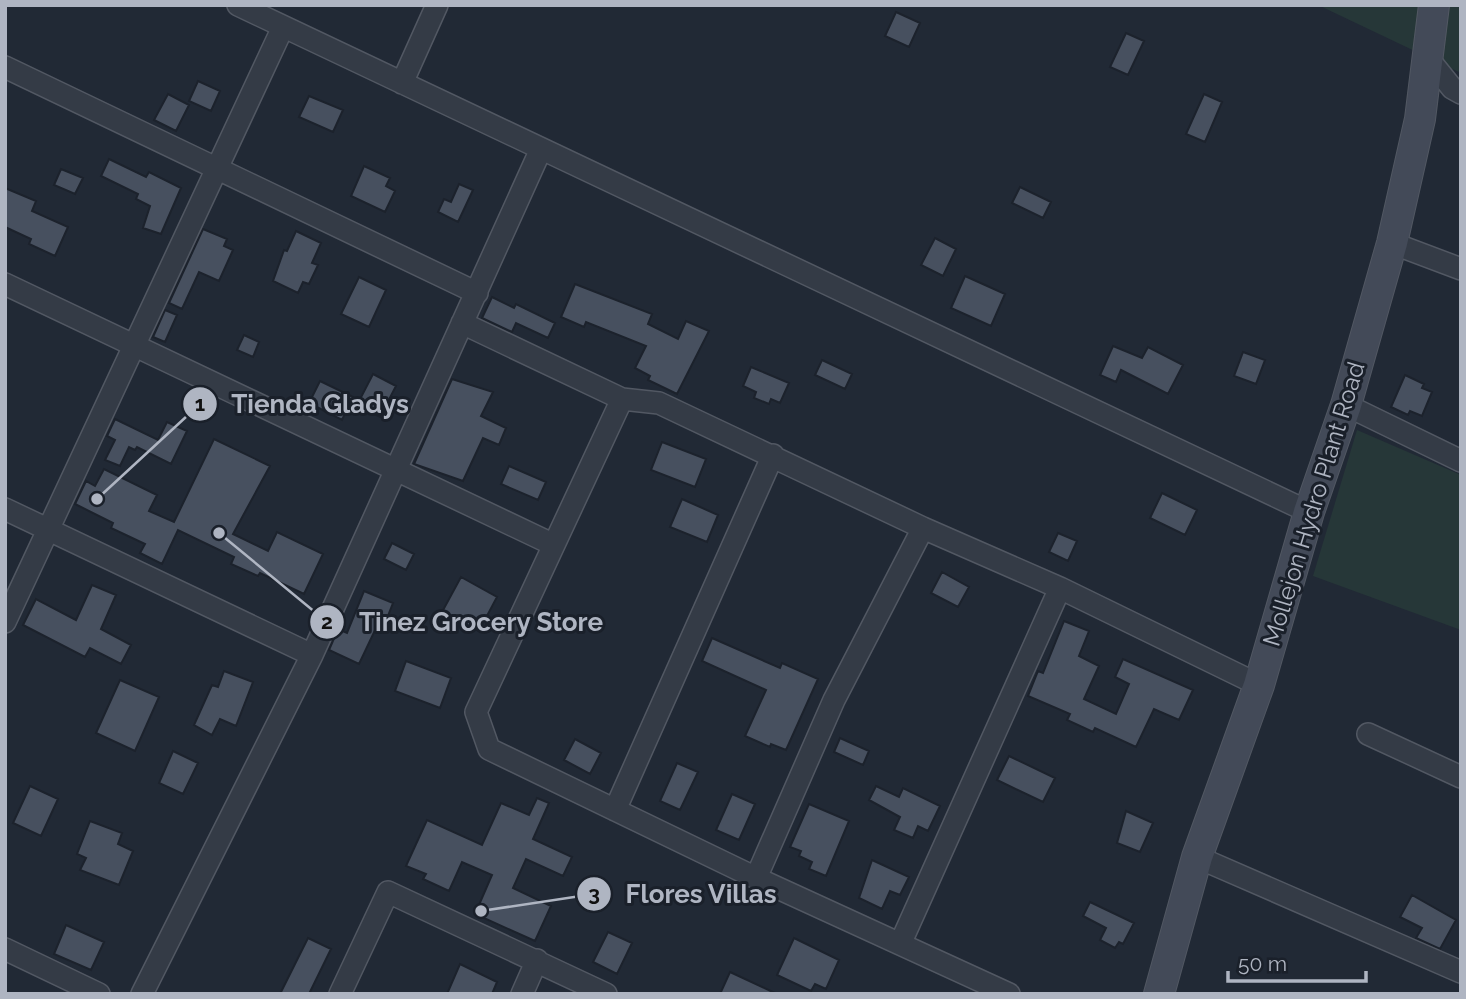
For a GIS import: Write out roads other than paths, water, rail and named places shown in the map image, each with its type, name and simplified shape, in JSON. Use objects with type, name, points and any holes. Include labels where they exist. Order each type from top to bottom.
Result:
[{"type":"street","points":[[402,83],[437,5]]},
{"type":"street","name":"Mollejon Hydro Plant Road","points":[[1159,994],[1197,857],[1259,685],[1309,512],[1346,405],[1392,243],[1420,118],[1434,5]]},
{"type":"street","points":[[241,6],[1309,512]]},
{"type":"street","points":[[5,622],[284,27]]},
{"type":"street","points":[[1427,57],[1452,88],[1461,93]]},
{"type":"street","points":[[5,67],[477,293]]},
{"type":"street","points":[[142,994],[312,654],[541,149]]},
{"type":"street","points":[[1392,243],[1461,269]]},
{"type":"street","points":[[5,284],[552,544]]},
{"type":"street","points":[[461,323],[622,399],[659,403],[923,528],[1060,588],[1259,685]]},
{"type":"street","points":[[622,399],[552,544],[476,712],[489,749],[756,878],[901,942],[1009,994]]},
{"type":"street","points":[[1346,405],[1461,461]]},
{"type":"street","points":[[615,810],[773,455]]},
{"type":"street","points":[[5,509],[312,654]]},
{"type":"street","points":[[756,878],[834,700],[923,528]]},
{"type":"street","points":[[901,942],[1060,588]]},
{"type":"street","points":[[1368,734],[1461,777]]},
{"type":"street","points":[[1197,857],[1461,972]]},
{"type":"street","points":[[340,994],[388,891],[606,994]]},
{"type":"street","points":[[5,949],[99,994]]},
{"type":"street","points":[[522,994],[537,960]]},
{"type":"place","name":"Tienda Gladys","points":[[97,499]]},
{"type":"place","name":"Tinez Grocery Store","points":[[219,533]]},
{"type":"place","name":"Flores Villas","points":[[481,911]]}]
